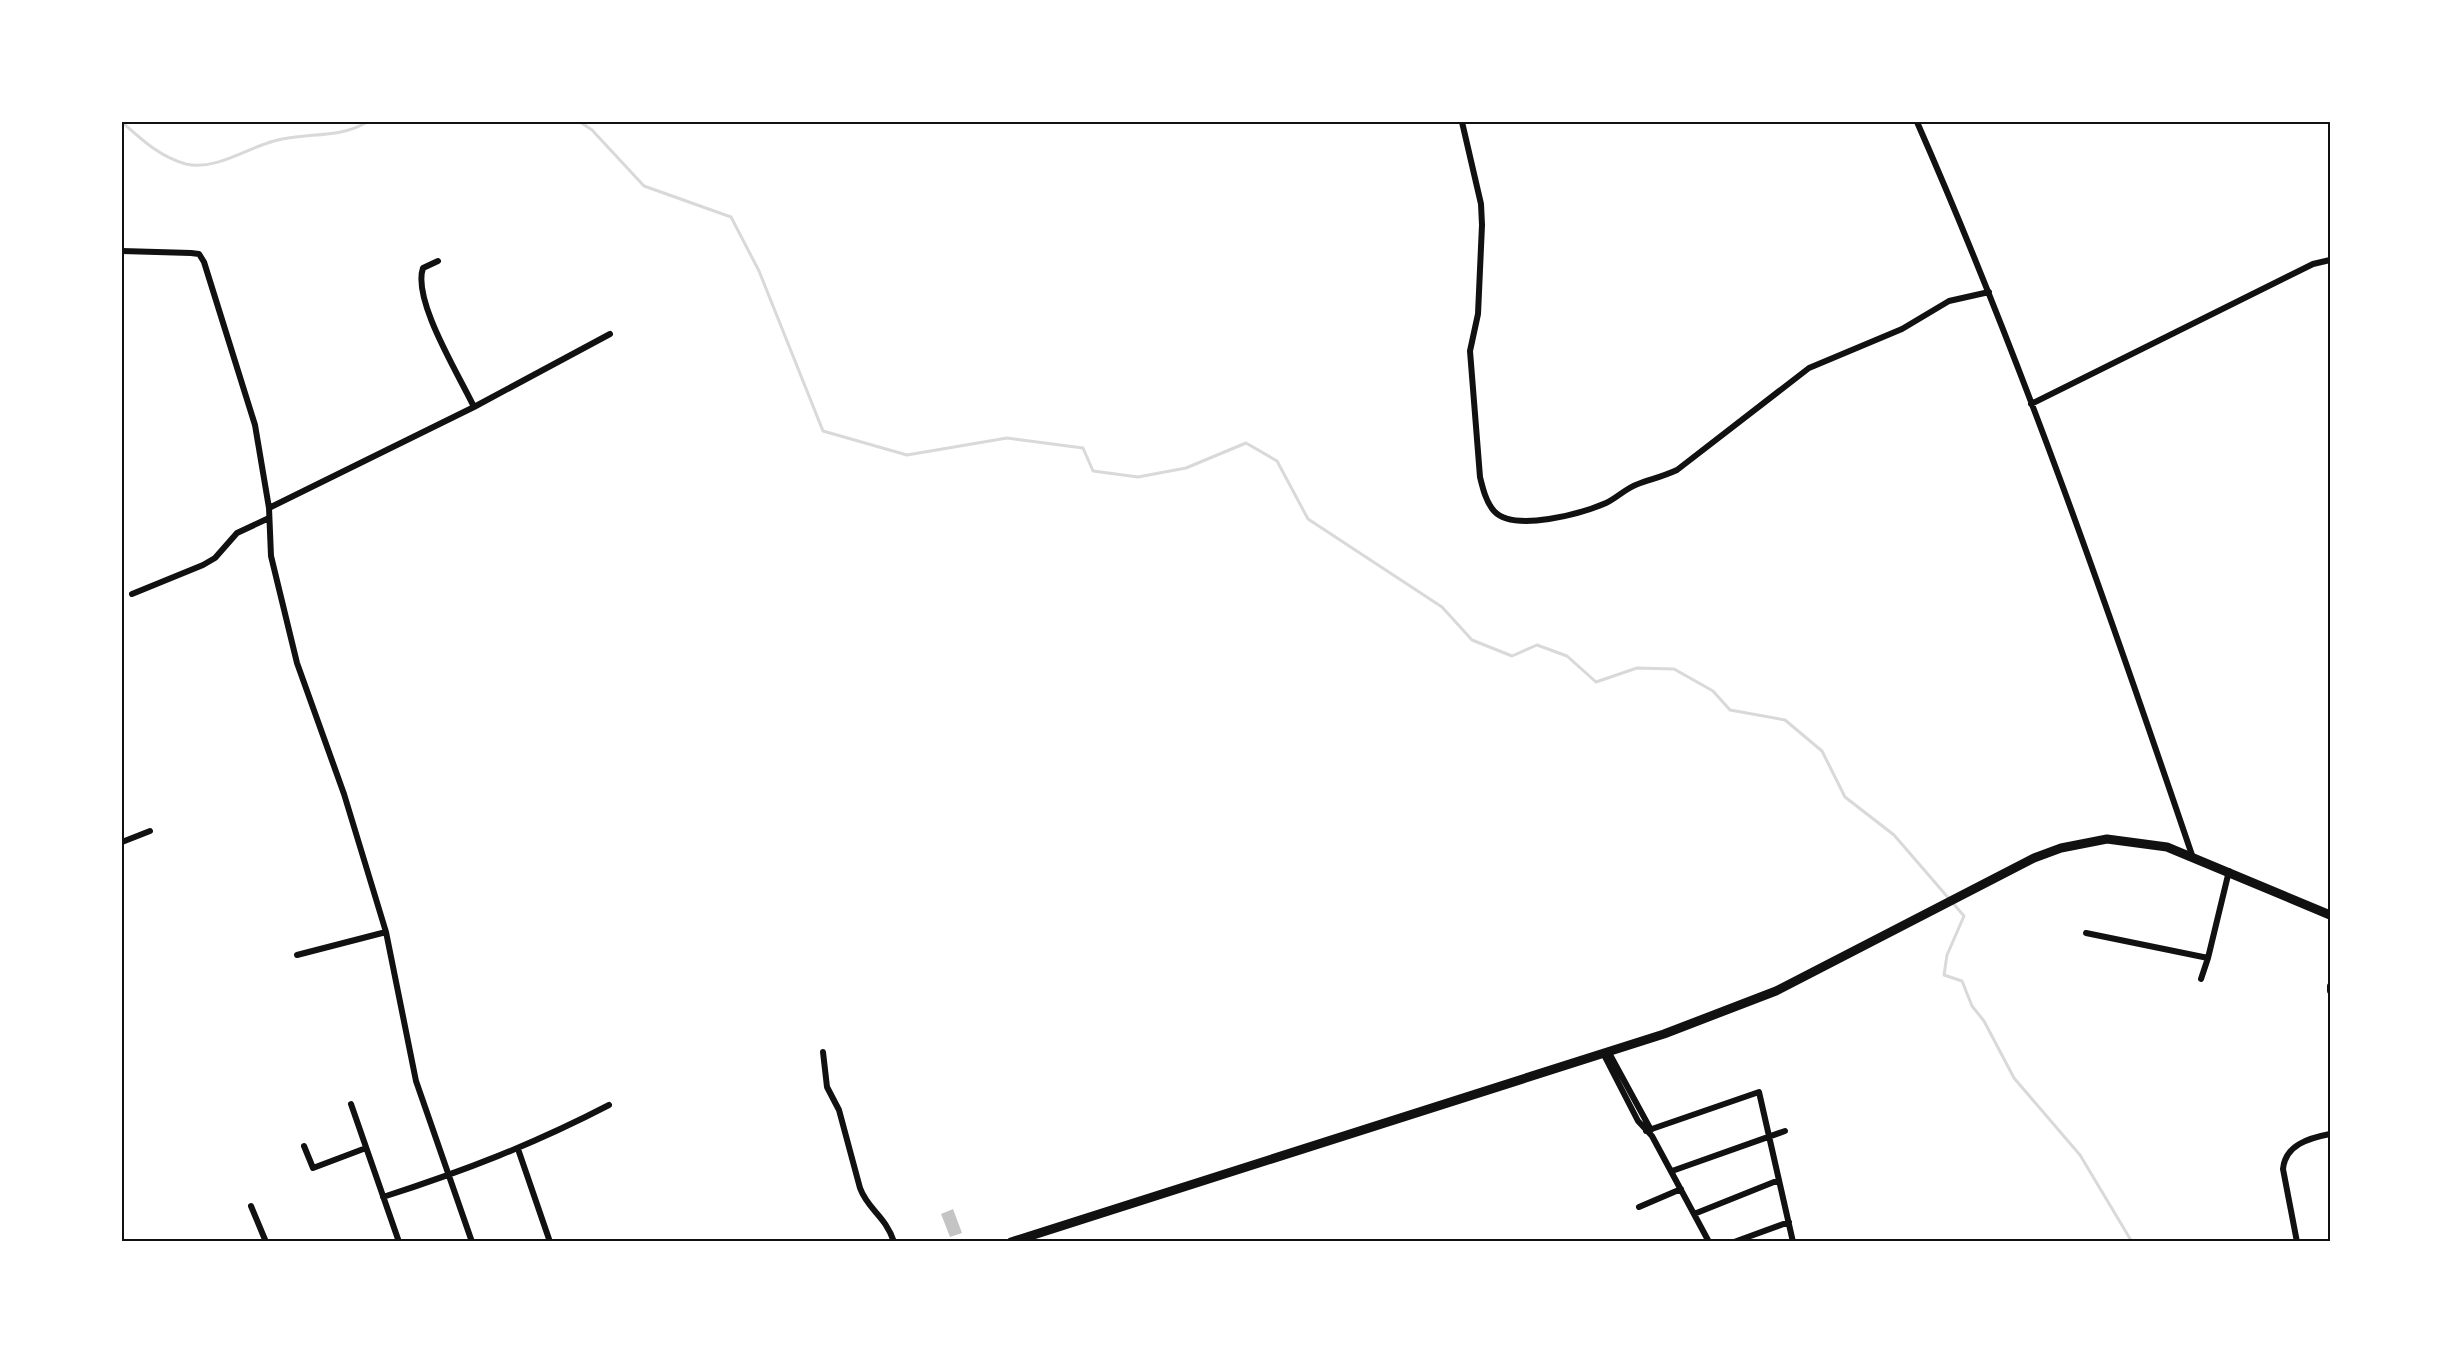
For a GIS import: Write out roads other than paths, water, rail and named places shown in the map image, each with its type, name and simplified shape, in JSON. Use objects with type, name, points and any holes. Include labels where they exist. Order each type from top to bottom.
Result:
[{"type":"main road","points":[[1011,1242],[1725,1012],[1776,991],[1983,883],[2049,852],[2107,839],[2145,842],[2192,855],[2301,905],[2331,915]]},
{"type":"street","points":[[1462,122],[1481,204],[1478,314],[1470,351],[1480,477],[1485,496],[1496,513],[1514,520],[1536,521],[1577,513],[1608,502],[1639,483],[1658,479],[1677,470],[1809,368],[1902,329],[1949,301],[1989,292]]},
{"type":"street","points":[[1917,122],[1989,292],[2059,471],[2192,855]]},
{"type":"street","points":[[122,250],[199,254],[204,262],[255,425],[270,508],[272,555],[297,663],[344,794],[386,932],[416,1081],[472,1242]]},
{"type":"street","points":[[2031,404],[2313,264],[2331,260]]},
{"type":"street","points":[[438,261],[423,268],[420,276],[425,308],[474,407]]},
{"type":"street","points":[[270,508],[474,407],[610,334]]},
{"type":"street","points":[[132,594],[203,565],[215,558],[237,533],[269,518]]},
{"type":"street","points":[[122,842],[150,831]]},
{"type":"street","points":[[2201,979],[2229,871]]},
{"type":"street","points":[[297,955],[386,932]]},
{"type":"street","points":[[2086,933],[2208,958]]},
{"type":"street","points":[[2330,986],[2331,991]]},
{"type":"street","points":[[823,1052],[827,1087],[839,1110],[863,1198],[890,1227],[894,1242]]},
{"type":"street","points":[[1605,1052],[1638,1121],[1649,1130],[1709,1242]]},
{"type":"street","points":[[1649,1130],[1759,1092],[1793,1242]]},
{"type":"street","points":[[351,1104],[399,1242]]},
{"type":"street","points":[[383,1197],[450,1175],[548,1137],[609,1105]]},
{"type":"street","points":[[1672,1171],[1785,1131]]},
{"type":"street","points":[[2297,1242],[2283,1169],[2284,1158],[2291,1149],[2312,1137],[2331,1134]]},
{"type":"street","points":[[304,1146],[313,1168],[366,1148]]},
{"type":"street","points":[[518,1149],[550,1242]]},
{"type":"street","points":[[1694,1214],[1779,1180]]},
{"type":"street","points":[[1639,1208],[1681,1188]]},
{"type":"street","points":[[251,1206],[266,1242]]},
{"type":"street","points":[[1734,1242],[1789,1222]]},
{"type":"waterway","points":[[122,122],[159,152],[177,161],[197,165],[219,162],[274,141],[345,131],[367,122]]},
{"type":"waterway","points":[[580,122],[592,130],[644,186],[731,217],[759,271],[823,431],[907,455],[1007,438],[1083,448],[1093,471],[1138,477],[1186,468],[1246,443],[1277,461],[1308,519],[1442,607],[1472,640],[1512,656],[1537,645],[1567,656],[1596,682],[1637,668],[1674,669],[1713,691],[1730,710],[1785,720],[1822,751],[1845,797],[1894,835],[1964,916],[1947,955],[1944,975],[1962,981],[1972,1006],[1984,1021],[2014,1078],[2080,1155],[2132,1242]]}]
